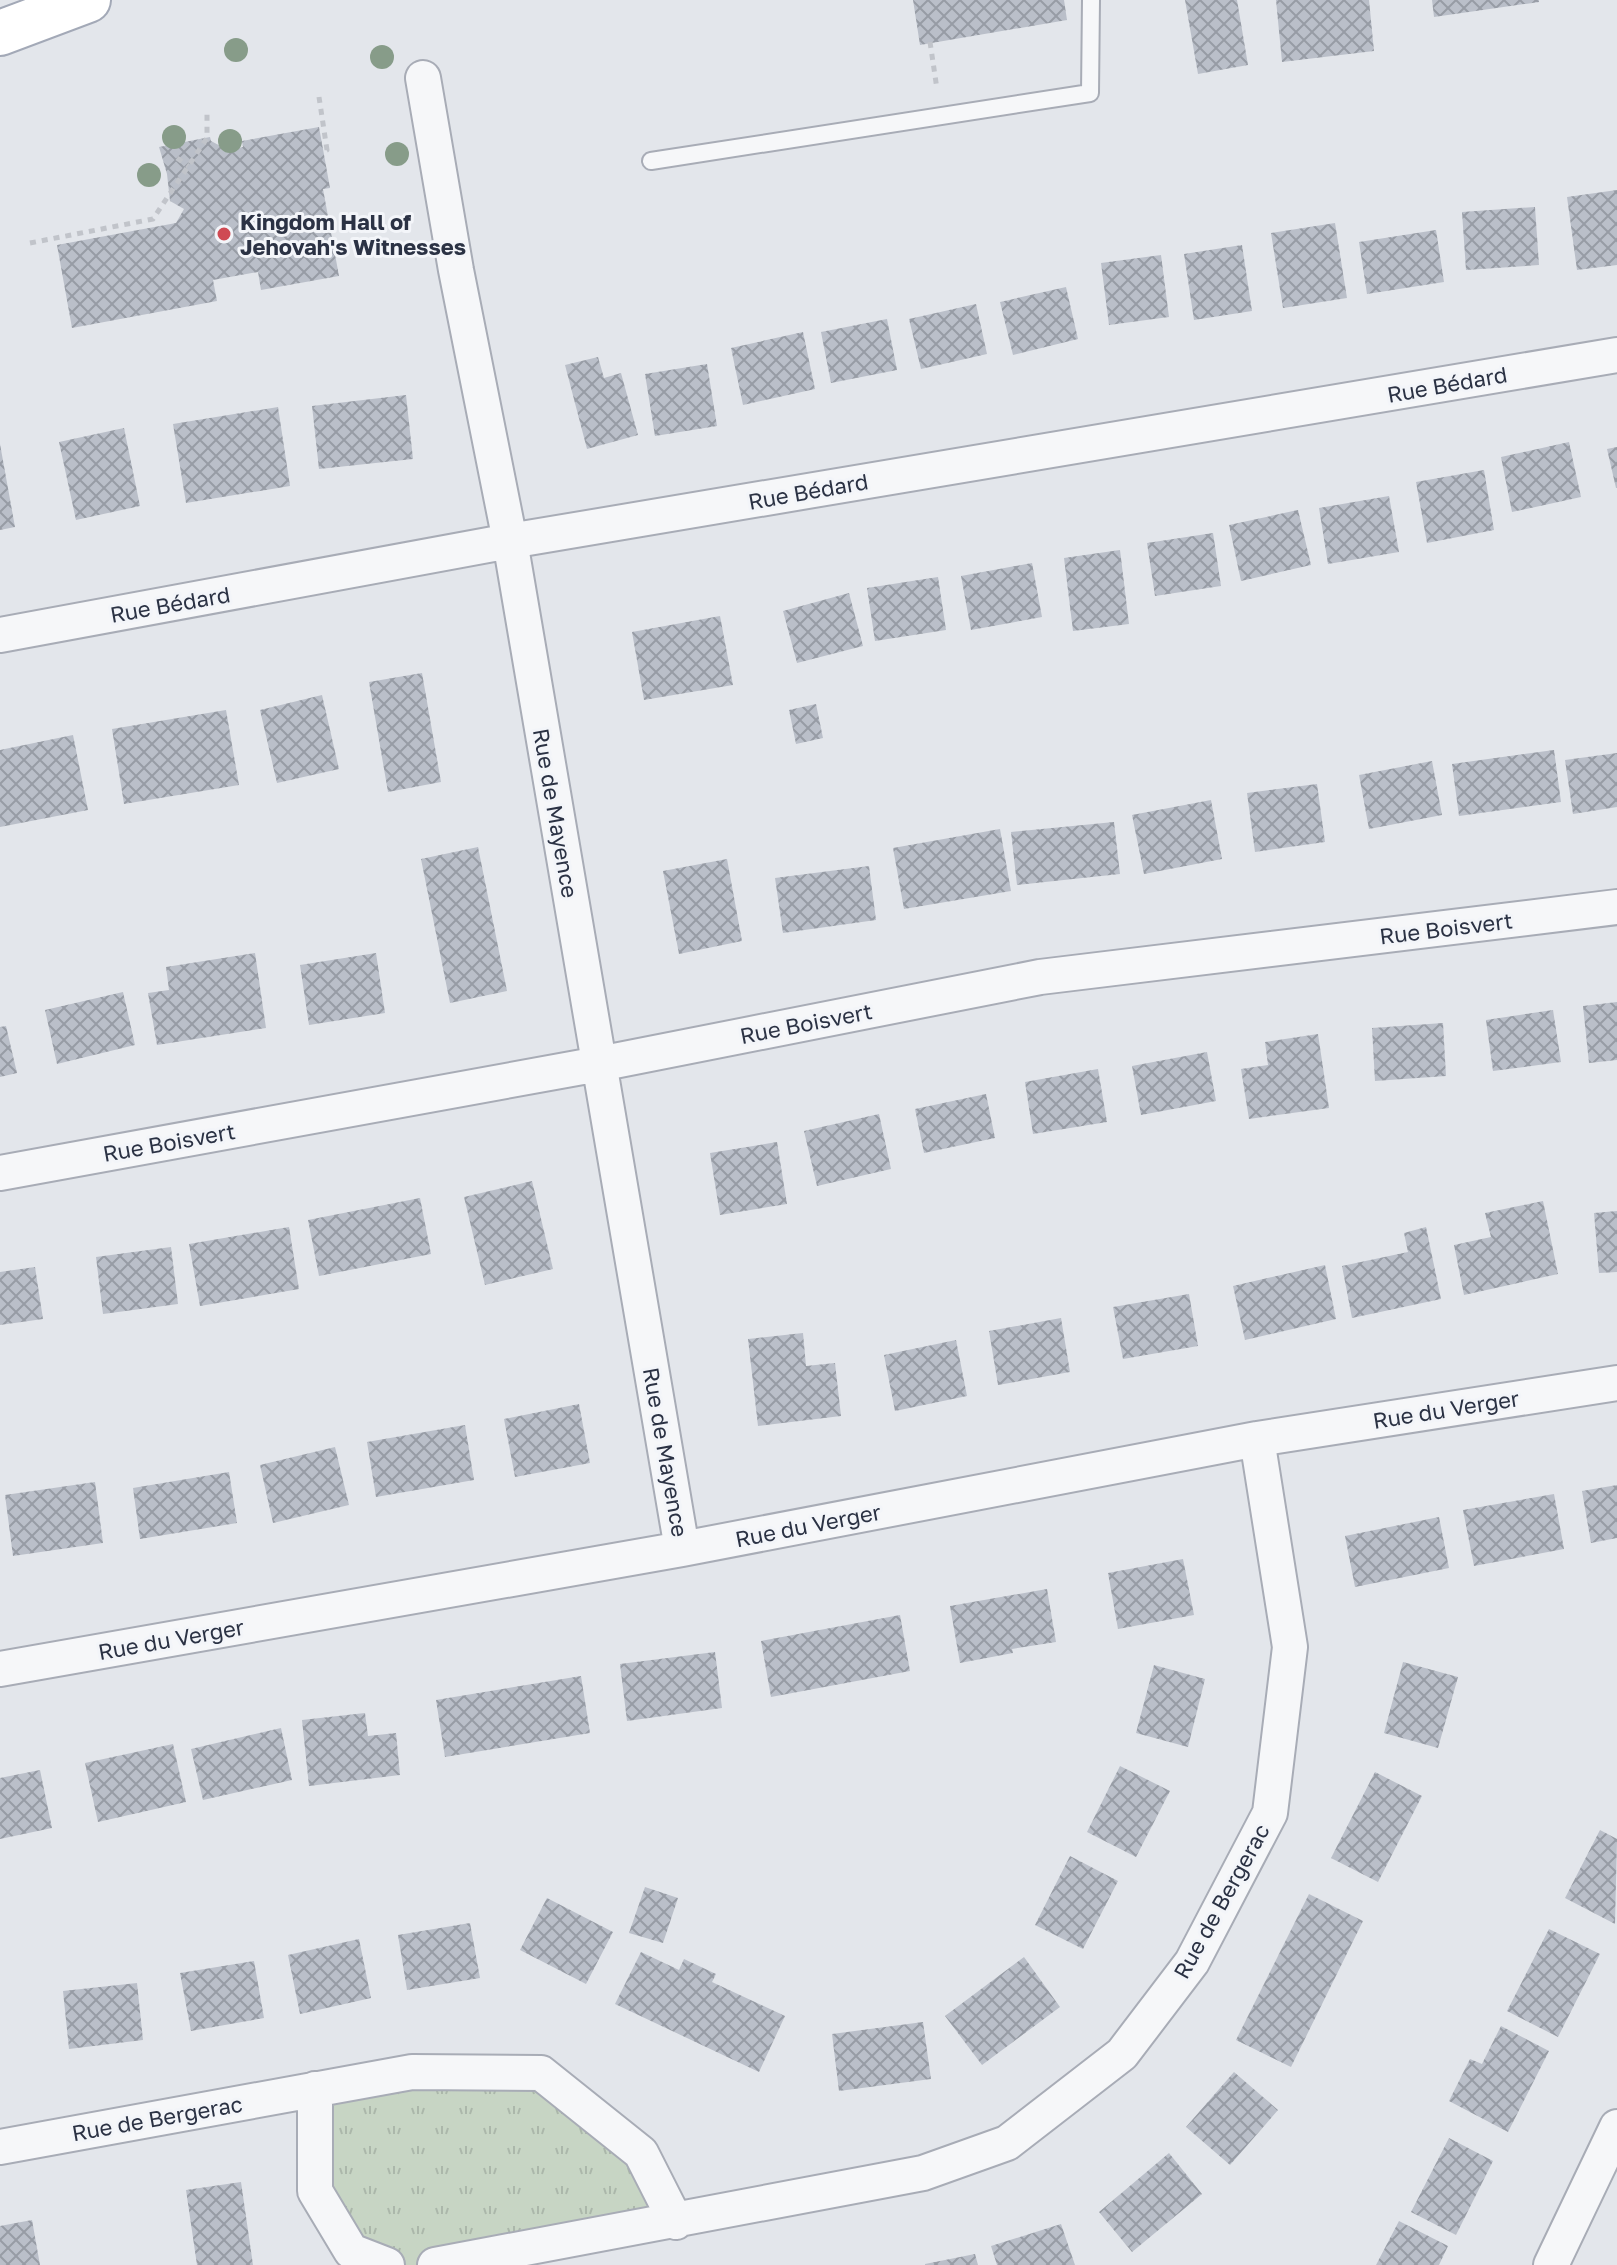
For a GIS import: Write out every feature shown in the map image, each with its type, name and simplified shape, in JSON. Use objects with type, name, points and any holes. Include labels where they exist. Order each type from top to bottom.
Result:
[{"type":"main road","points":[[0,33],[88,0]]},
{"type":"street","name":"Rue de Mayence","points":[[423,78],[456,270],[510,541],[682,1549]]},
{"type":"street","name":"Rue Bédard","points":[[0,635],[510,541],[1617,355]]},
{"type":"street","name":"Rue Boisvert","points":[[0,1173],[599,1064],[1040,977],[1617,907]]},
{"type":"street","name":"Rue du Verger","points":[[0,1669],[682,1549],[1257,1439],[1617,1383]]},
{"type":"street","name":"Rue de Bergerac","points":[[435,2265],[923,2173],[1007,2143],[1122,2054],[1192,1962],[1270,1813],[1290,1647],[1257,1439]]},
{"type":"street","name":"Rue de Bergerac","points":[[0,2147],[412,2072],[541,2073],[641,2153],[676,2222]]},
{"type":"street","points":[[315,2089],[315,2191],[351,2251],[387,2265]]},
{"type":"street","points":[[1551,2265],[1617,2127]]},
{"type":"lane","points":[[651,161],[1090,93],[1091,0]]},
{"type":"path","points":[[930,42],[933,63]]},
{"type":"path","points":[[319,97],[327,150],[323,152]]},
{"type":"path","points":[[30,243],[153,219],[207,138],[207,113]]},
{"type":"path","points":[[177,158],[188,166]]},
{"type":"green space","points":[[541,2073],[641,2153],[676,2222],[435,2265],[387,2265],[315,2191],[315,2089]]},
{"type":"building","points":[[913,0],[1064,0],[1067,20],[920,45]]},
{"type":"building","points":[[1185,0],[1237,0],[1248,65],[1198,74]]},
{"type":"building","points":[[1276,0],[1369,0],[1374,51],[1282,62]]},
{"type":"building","points":[[1432,0],[1539,0],[1539,2],[1434,17]]},
{"type":"building","name":"Kingdom Hall of Jehovah's Witnesses","points":[[319,127],[330,188],[323,189],[339,276],[261,290],[258,272],[213,280],[217,301],[72,328],[57,245],[176,223],[184,209],[170,201],[167,174],[159,147],[210,137],[211,141],[228,150],[243,147],[242,141]]},
{"type":"building","points":[[1617,190],[1617,265],[1577,270],[1567,197]]},
{"type":"building","points":[[1535,207],[1539,265],[1466,270],[1462,212]]},
{"type":"building","points":[[1335,223],[1347,298],[1283,308],[1271,233]]},
{"type":"building","points":[[1436,230],[1444,282],[1367,294],[1359,242]]},
{"type":"building","points":[[1242,245],[1252,311],[1194,320],[1184,254]]},
{"type":"building","points":[[1161,255],[1169,317],[1109,325],[1101,263]]},
{"type":"building","points":[[1066,287],[1078,339],[1013,355],[1000,302]]},
{"type":"building","points":[[976,304],[987,354],[921,369],[909,319]]},
{"type":"building","points":[[887,319],[897,370],[831,383],[821,332]]},
{"type":"building","points":[[803,332],[815,389],[743,405],[731,348]]},
{"type":"building","points":[[598,357],[604,378],[621,373],[638,435],[587,449],[565,365]]},
{"type":"building","points":[[707,364],[717,426],[655,436],[645,374]]},
{"type":"building","points":[[406,395],[413,459],[319,469],[312,406]]},
{"type":"building","points":[[278,407],[290,486],[186,503],[173,424]]},
{"type":"building","points":[[124,428],[140,506],[76,520],[59,442]]},
{"type":"building","points":[[1569,442],[1581,497],[1512,512],[1501,457]]},
{"type":"building","points":[[0,444],[15,527],[0,530]]},
{"type":"building","points":[[1617,447],[1617,488],[1616,488],[1607,449]]},
{"type":"building","points":[[1484,470],[1494,530],[1427,543],[1416,482]]},
{"type":"building","points":[[1389,496],[1399,552],[1328,564],[1319,508]]},
{"type":"building","points":[[1298,510],[1311,565],[1241,581],[1229,525]]},
{"type":"building","points":[[1213,533],[1221,586],[1155,596],[1147,543]]},
{"type":"building","points":[[1120,550],[1129,624],[1073,631],[1064,558]]},
{"type":"building","points":[[1032,563],[1042,617],[971,630],[961,576]]},
{"type":"building","points":[[938,577],[946,630],[875,641],[867,588]]},
{"type":"building","points":[[849,593],[863,646],[797,663],[783,611]]},
{"type":"building","points":[[720,616],[733,685],[644,700],[632,632]]},
{"type":"building","points":[[422,673],[441,782],[388,792],[369,682]]},
{"type":"building","points":[[322,695],[339,769],[277,783],[260,710]]},
{"type":"building","points":[[816,704],[823,738],[796,744],[789,710]]},
{"type":"building","points":[[226,710],[239,785],[124,804],[112,729]]},
{"type":"building","points":[[73,735],[88,810],[0,827],[0,750]]},
{"type":"building","points":[[1554,750],[1561,802],[1459,816],[1452,764]]},
{"type":"building","points":[[1617,753],[1617,807],[1573,814],[1565,760]]},
{"type":"building","points":[[1432,761],[1442,815],[1369,829],[1359,775]]},
{"type":"building","points":[[1317,784],[1325,842],[1255,852],[1247,793]]},
{"type":"building","points":[[1211,800],[1222,859],[1144,874],[1132,815]]},
{"type":"building","points":[[1114,822],[1120,874],[1017,885],[1011,832]]},
{"type":"building","points":[[1000,829],[1011,891],[904,909],[893,848]]},
{"type":"building","points":[[478,847],[507,991],[450,1003],[421,859]]},
{"type":"building","points":[[727,859],[742,941],[679,954],[663,871]]},
{"type":"building","points":[[869,866],[876,920],[783,933],[775,878]]},
{"type":"building","points":[[255,953],[266,1028],[157,1045],[148,993],[169,990],[166,967]]},
{"type":"building","points":[[376,953],[385,1013],[309,1025],[300,965]]},
{"type":"building","points":[[123,992],[135,1045],[57,1064],[45,1010]]},
{"type":"building","points":[[1617,1002],[1617,1060],[1589,1063],[1583,1006]]},
{"type":"building","points":[[1553,1010],[1561,1062],[1493,1071],[1486,1020]]},
{"type":"building","points":[[1443,1023],[1446,1076],[1375,1081],[1372,1028]]},
{"type":"building","points":[[6,1026],[17,1073],[0,1077],[0,1027]]},
{"type":"building","points":[[1318,1034],[1329,1108],[1249,1119],[1241,1069],[1268,1065],[1265,1042]]},
{"type":"building","points":[[1207,1052],[1216,1101],[1141,1115],[1132,1066]]},
{"type":"building","points":[[1098,1069],[1107,1122],[1033,1134],[1025,1082]]},
{"type":"building","points":[[986,1094],[995,1138],[924,1153],[915,1109]]},
{"type":"building","points":[[879,1114],[891,1169],[817,1186],[804,1131]]},
{"type":"building","points":[[777,1142],[787,1204],[720,1215],[710,1153]]},
{"type":"building","points":[[532,1181],[553,1269],[485,1285],[464,1197]]},
{"type":"building","points":[[420,1198],[431,1254],[319,1276],[308,1220]]},
{"type":"building","points":[[1543,1201],[1558,1274],[1464,1295],[1454,1245],[1491,1237],[1485,1213]]},
{"type":"building","points":[[1617,1211],[1617,1272],[1599,1273],[1594,1213]]},
{"type":"building","points":[[289,1227],[299,1289],[200,1306],[189,1244]]},
{"type":"building","points":[[1426,1227],[1441,1299],[1352,1318],[1342,1266],[1408,1252],[1404,1233]]},
{"type":"building","points":[[171,1247],[178,1304],[103,1314],[96,1257]]},
{"type":"building","points":[[1325,1265],[1336,1319],[1245,1340],[1233,1286]]},
{"type":"building","points":[[35,1267],[43,1319],[0,1325],[0,1272]]},
{"type":"building","points":[[1189,1294],[1198,1346],[1123,1359],[1113,1307]]},
{"type":"building","points":[[1061,1318],[1070,1372],[998,1385],[989,1331]]},
{"type":"building","points":[[803,1333],[806,1366],[835,1363],[841,1416],[758,1426],[748,1339]]},
{"type":"building","points":[[956,1340],[967,1396],[895,1411],[884,1355]]},
{"type":"building","points":[[579,1404],[590,1463],[515,1477],[504,1419]]},
{"type":"building","points":[[465,1425],[474,1480],[376,1497],[367,1442]]},
{"type":"building","points":[[335,1447],[349,1505],[273,1523],[260,1465]]},
{"type":"building","points":[[229,1472],[237,1523],[140,1539],[133,1488]]},
{"type":"building","points":[[95,1482],[103,1543],[13,1556],[5,1495]]},
{"type":"building","points":[[1617,1485],[1617,1538],[1591,1543],[1582,1491]]},
{"type":"building","points":[[1554,1494],[1564,1549],[1474,1566],[1463,1510]]},
{"type":"building","points":[[1439,1517],[1449,1568],[1355,1587],[1345,1536]]},
{"type":"building","points":[[1183,1559],[1194,1615],[1118,1629],[1108,1573]]},
{"type":"building","points":[[1047,1589],[1056,1642],[1012,1649],[1013,1653],[960,1663],[950,1606]]},
{"type":"building","points":[[900,1615],[910,1671],[771,1697],[761,1641]]},
{"type":"building","points":[[715,1652],[722,1708],[627,1721],[620,1664]]},
{"type":"building","points":[[1403,1662],[1458,1677],[1438,1748],[1384,1733]]},
{"type":"building","points":[[1154,1665],[1205,1679],[1188,1747],[1136,1733]]},
{"type":"building","points":[[581,1676],[590,1733],[445,1757],[436,1700]]},
{"type":"building","points":[[365,1713],[368,1736],[396,1733],[400,1775],[309,1786],[302,1720]]},
{"type":"building","points":[[281,1728],[292,1780],[203,1800],[191,1749]]},
{"type":"building","points":[[173,1744],[186,1802],[98,1822],[85,1763]]},
{"type":"building","points":[[1120,1766],[1170,1791],[1136,1857],[1087,1832]]},
{"type":"building","points":[[40,1770],[52,1828],[0,1839],[0,1778]]},
{"type":"building","points":[[1375,1772],[1422,1796],[1378,1882],[1331,1858]]},
{"type":"building","points":[[1600,1830],[1617,1839],[1615,1924],[1565,1898]]},
{"type":"building","points":[[1070,1856],[1118,1881],[1083,1949],[1035,1925]]},
{"type":"building","points":[[645,1887],[678,1898],[663,1943],[629,1933]]},
{"type":"building","points":[[1309,1894],[1363,1921],[1291,2067],[1236,2040]]},
{"type":"building","points":[[547,1898],[613,1932],[586,1984],[520,1950]]},
{"type":"building","points":[[470,1923],[480,1978],[407,1990],[398,1935]]},
{"type":"building","points":[[1549,1929],[1600,1954],[1558,2037],[1507,2011]]},
{"type":"building","points":[[359,1939],[371,1998],[300,2014],[288,1955]]},
{"type":"building","points":[[641,1952],[679,1970],[684,1959],[716,1974],[712,1982],[785,2016],[759,2072],[615,2004]]},
{"type":"building","points":[[1024,1957],[1060,2007],[982,2065],[945,2016]]},
{"type":"building","points":[[254,1961],[264,2018],[191,2031],[180,1973]]},
{"type":"building","points":[[137,1983],[143,2040],[69,2049],[63,1991]]},
{"type":"building","points":[[923,2022],[931,2079],[839,2091],[832,2034]]},
{"type":"building","points":[[1501,2026],[1549,2051],[1508,2132],[1449,2101],[1470,2059],[1482,2064]]},
{"type":"building","points":[[1234,2072],[1278,2110],[1230,2165],[1186,2127]]},
{"type":"building","points":[[1449,2138],[1493,2161],[1456,2235],[1411,2212]]},
{"type":"building","points":[[1169,2153],[1202,2194],[1132,2252],[1099,2212]]},
{"type":"building","points":[[241,2182],[253,2265],[197,2265],[186,2190]]},
{"type":"building","points":[[32,2220],[40,2265],[0,2265],[0,2226]]},
{"type":"building","points":[[1399,2221],[1448,2246],[1439,2265],[1376,2265]]},
{"type":"building","points":[[1061,2224],[1075,2265],[997,2265],[991,2246]]},
{"type":"building","points":[[975,2254],[978,2265],[925,2265],[925,2264]]},
{"type":"place","name":"Kingdom Hall of Jehovah's Witnesses","points":[[224,234]]}]
